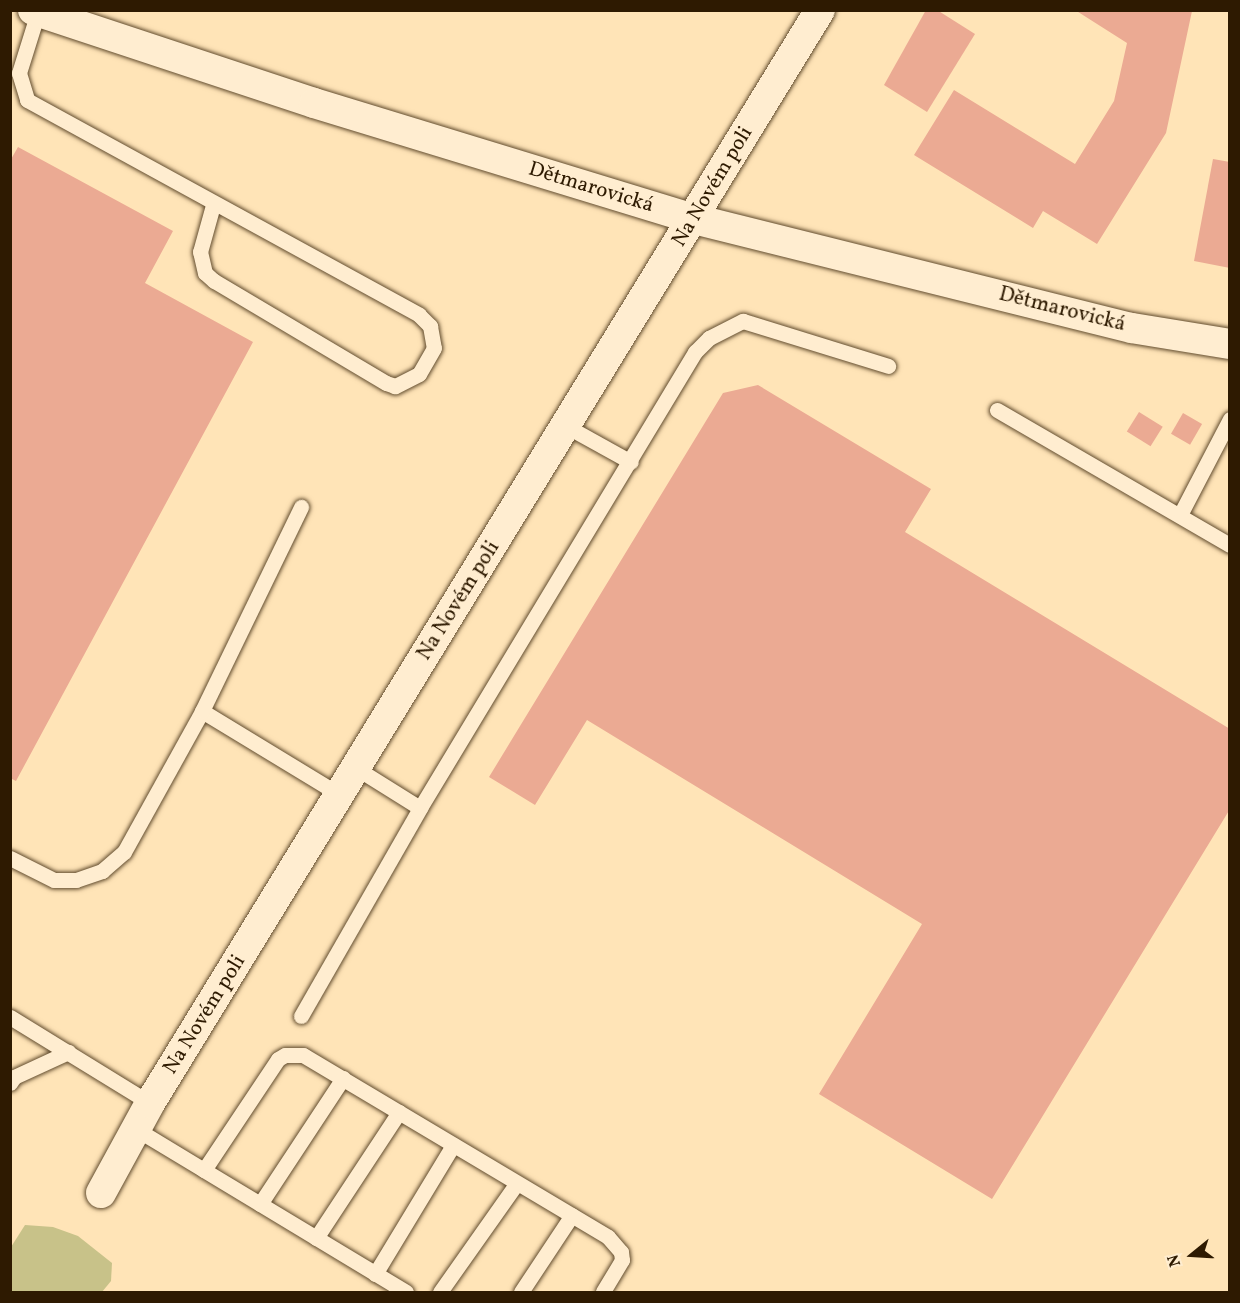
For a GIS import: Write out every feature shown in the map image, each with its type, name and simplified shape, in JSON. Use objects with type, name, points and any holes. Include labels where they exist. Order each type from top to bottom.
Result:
[{"type":"street","name":"Na Novém poli","points":[[101,1193],[150,1103],[694,219],[820,10]]},
{"type":"street","name":"Dětmarovická","points":[[37,11],[314,103],[694,219],[1132,328],[1230,344]]},
{"type":"lane","points":[[37,11],[19,73],[27,100],[213,205],[419,315],[430,326],[434,348],[418,374],[395,386],[386,383],[214,281],[205,273],[200,252],[213,205]]},
{"type":"lane","points":[[301,1016],[420,808],[631,462],[695,352],[709,338],[743,321],[888,366]]},
{"type":"lane","points":[[997,410],[1181,513],[1230,545]]},
{"type":"lane","points":[[1181,513],[1230,419]]},
{"type":"lane","points":[[566,426],[631,462]]},
{"type":"lane","points":[[10,858],[54,880],[76,880],[102,871],[124,852],[201,711],[301,507]]},
{"type":"lane","points":[[201,711],[340,795]]},
{"type":"lane","points":[[356,768],[420,808]]},
{"type":"lane","points":[[10,1017],[150,1103]]},
{"type":"lane","points":[[12,1079],[68,1052]]},
{"type":"lane","points":[[204,1170],[278,1059],[292,1052],[303,1055],[608,1237],[621,1252],[622,1260],[603,1293]]},
{"type":"lane","points":[[260,1204],[343,1078]]},
{"type":"lane","points":[[316,1238],[399,1112]]},
{"type":"lane","points":[[136,1129],[406,1293]]},
{"type":"lane","points":[[375,1274],[453,1145]]},
{"type":"lane","points":[[440,1293],[517,1183]]},
{"type":"lane","points":[[521,1293],[572,1215]]},
{"type":"shaded area","points":[[25,1225],[53,1227],[78,1236],[112,1263],[111,1281],[102,1292],[11,1292],[11,1247]]},
{"type":"building","points":[[926,10],[937,10],[975,34],[927,112],[884,85]]},
{"type":"building","points":[[1075,10],[1192,11],[1166,133],[1097,244],[1043,211],[1033,228],[914,155],[954,90],[1075,164],[1114,101],[1127,43]]},
{"type":"building","points":[[18,147],[173,231],[145,283],[253,342],[16,781],[10,778],[10,161]]},
{"type":"building","points":[[1213,159],[1230,162],[1230,268],[1194,261]]},
{"type":"building","points":[[758,385],[931,489],[905,532],[1230,729],[1230,809],[992,1199],[819,1094],[922,924],[587,720],[535,805],[489,777],[723,393]]},
{"type":"building","points":[[1139,412],[1163,427],[1151,446],[1127,432]]},
{"type":"building","points":[[1183,413],[1202,424],[1190,445],[1171,434]]}]
